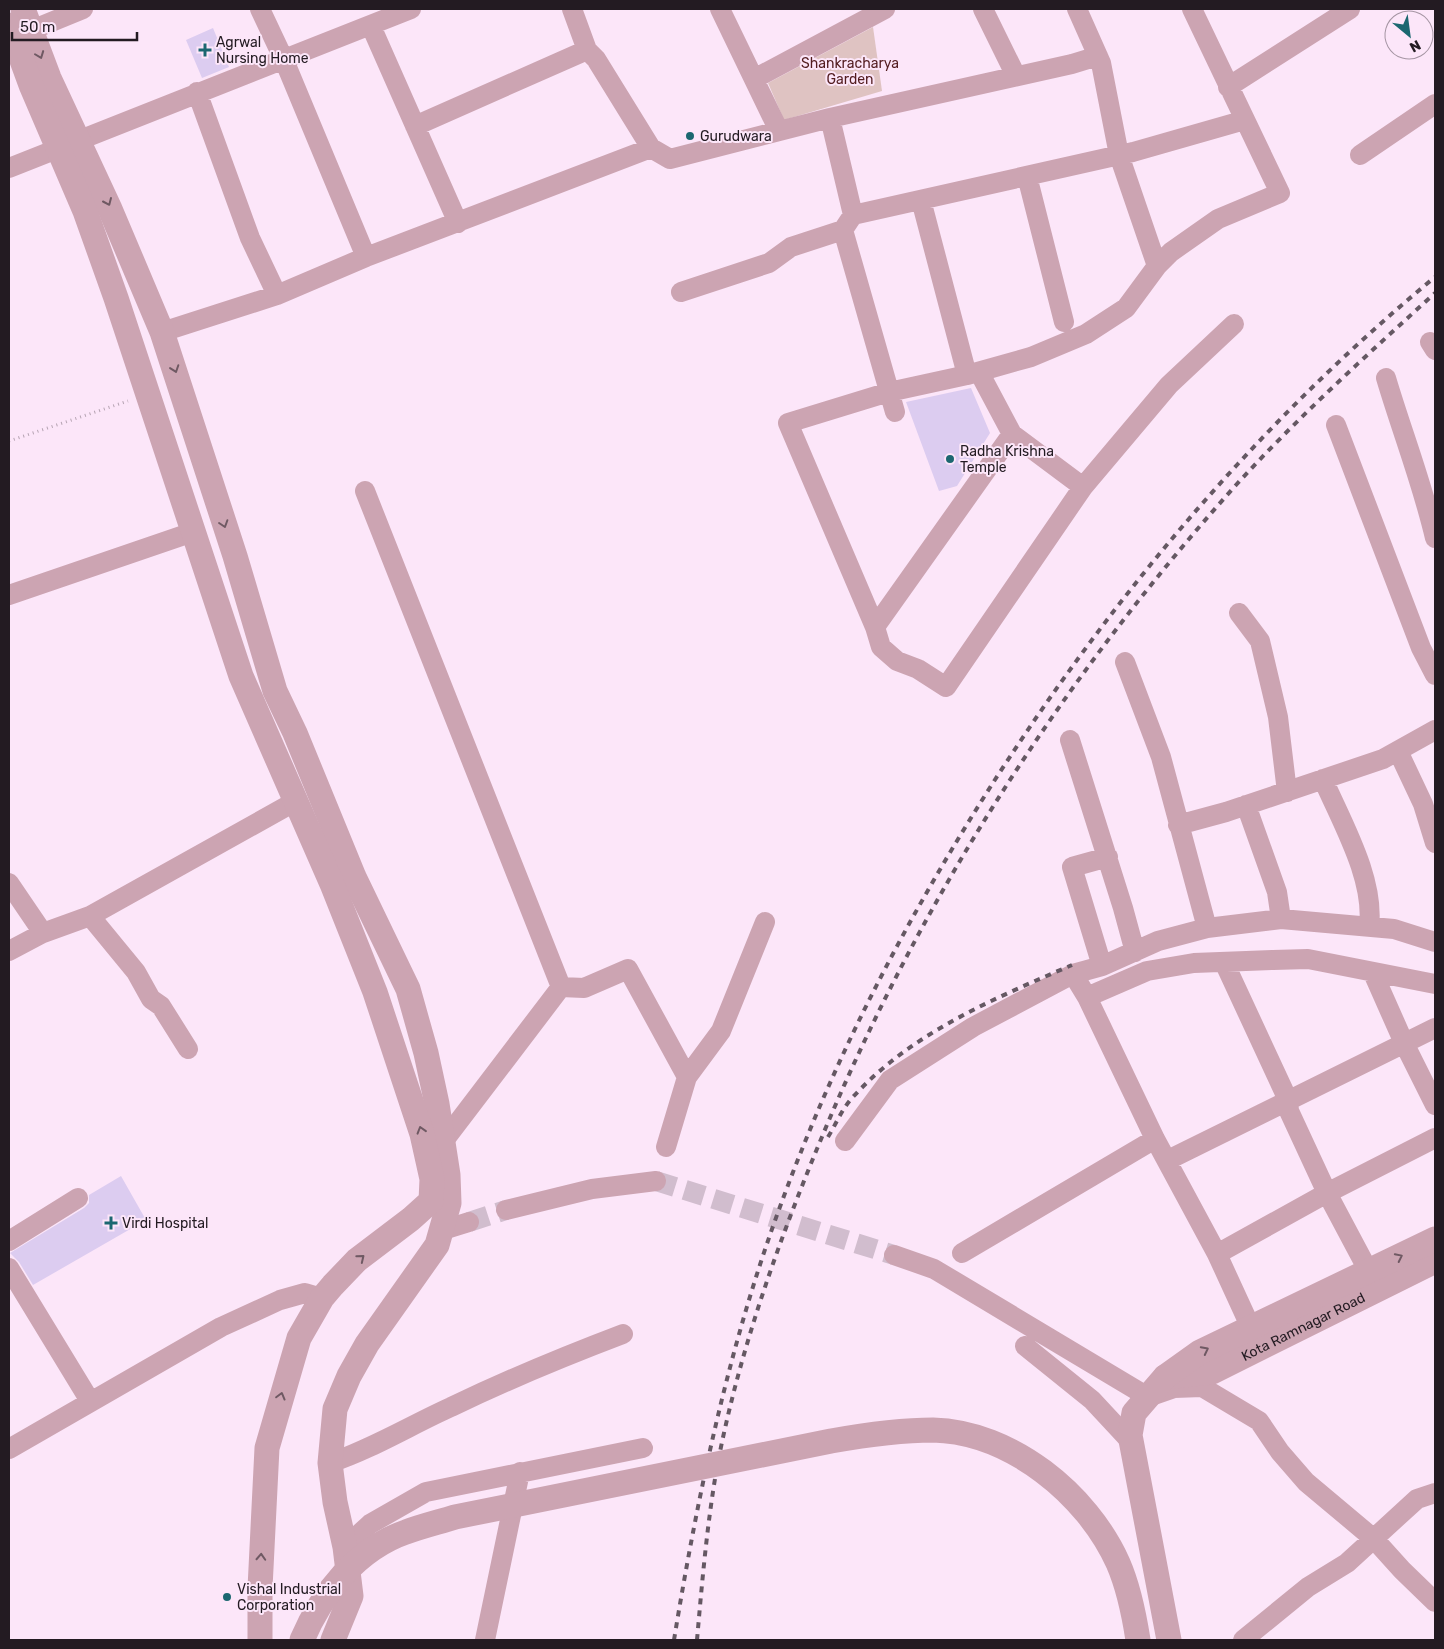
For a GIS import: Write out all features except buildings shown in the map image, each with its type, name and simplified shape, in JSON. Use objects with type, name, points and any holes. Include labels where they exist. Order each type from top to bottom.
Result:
[{"type":"street","points":[[83,9],[17,28],[49,78],[85,211],[193,532],[208,568],[242,676],[332,884],[375,992],[422,1134],[432,1179],[440,1202]]},
{"type":"street","points":[[260,9],[284,60],[366,257]]},
{"type":"street","points":[[9,168],[197,92],[284,60],[411,9]]},
{"type":"street","points":[[572,9],[587,50],[596,59],[650,148],[670,159],[830,118],[1098,56]]},
{"type":"street","points":[[720,9],[779,131]]},
{"type":"street","points":[[754,79],[885,9]]},
{"type":"street","points":[[983,9],[1016,76]]},
{"type":"street","points":[[1076,9],[1098,56],[1119,155],[1157,266]]},
{"type":"street","points":[[1192,9],[1280,193],[1218,219],[1170,252],[1157,266],[1126,308],[1086,334],[1031,357],[973,373],[889,392],[788,423],[875,627],[881,647],[897,661],[918,669],[946,687],[1083,487],[1169,385],[1234,324]]},
{"type":"street","points":[[1228,86],[1350,9]]},
{"type":"street","points":[[371,26],[458,223]]},
{"type":"street","points":[[415,126],[587,50]]},
{"type":"street","points":[[197,92],[250,238],[277,295]]},
{"type":"street","points":[[1360,155],[1435,104]]},
{"type":"street","points":[[830,118],[848,223],[895,412]]},
{"type":"street","points":[[681,292],[768,263],[790,247],[848,223],[921,200],[1119,155],[1245,120]]},
{"type":"street","points":[[68,144],[162,332],[235,556],[276,691],[354,877],[408,989],[426,1053],[443,1142],[440,1231],[436,1245],[367,1344],[349,1376],[335,1409],[330,1463],[335,1502],[345,1547],[351,1596],[334,1640]]},
{"type":"street","points":[[162,332],[277,295],[366,257],[650,148]]},
{"type":"street","points":[[1026,176],[1064,322]]},
{"type":"street","points":[[921,200],[973,373],[1012,434],[1083,487]]},
{"type":"street","points":[[1386,378],[1398,420],[1416,466],[1435,538]]},
{"type":"street","points":[[1336,425],[1422,648],[1435,675]]},
{"type":"street","points":[[875,627],[1012,434]]},
{"type":"street","points":[[365,491],[561,987]]},
{"type":"street","points":[[9,595],[193,532]]},
{"type":"street","points":[[1239,613],[1260,641],[1278,717],[1287,792]]},
{"type":"street","points":[[1125,662],[1161,757],[1207,928]]},
{"type":"street","points":[[1178,825],[1287,792],[1383,759],[1435,730]]},
{"type":"street","points":[[1070,740],[1108,857],[1135,952]]},
{"type":"street","points":[[1398,751],[1423,804],[1435,843]]},
{"type":"street","points":[[1324,780],[1363,872],[1371,910],[1369,927]]},
{"type":"street","points":[[9,951],[43,933],[90,916],[296,801]]},
{"type":"street","points":[[1246,805],[1277,892],[1281,919]]},
{"type":"street","points":[[1102,966],[1072,867],[1108,857]]},
{"type":"street","points":[[9,883],[43,933]]},
{"type":"street","points":[[90,916],[136,972],[150,999],[161,1006],[188,1050]]},
{"type":"street","points":[[845,1141],[890,1080],[973,1027],[1073,974],[1102,966],[1158,941],[1207,928],[1281,919],[1394,929],[1435,942]]},
{"type":"street","points":[[666,1147],[687,1077],[721,1031],[765,922]]},
{"type":"street","points":[[1086,997],[1147,971],[1194,963],[1308,959],[1342,964],[1373,973],[1435,984]]},
{"type":"street","points":[[1224,962],[1288,1100],[1289,1111],[1327,1193],[1369,1272]]},
{"type":"street","points":[[561,987],[584,988],[628,970],[687,1077]]},
{"type":"street","points":[[1373,973],[1404,1043],[1435,1105]]},
{"type":"street","points":[[1073,974],[1155,1139],[1217,1254],[1251,1328]]},
{"type":"street","points":[[443,1142],[561,987]]},
{"type":"street","points":[[1168,1160],[1435,1028]]},
{"type":"street","points":[[1217,1254],[1327,1193],[1435,1138]]},
{"type":"street","points":[[962,1253],[1155,1139]]},
{"type":"street","points":[[506,1210],[592,1189],[656,1181]]},
{"type":"street","points":[[9,1241],[78,1198]]},
{"type":"street","points":[[260,1640],[260,1588],[267,1448],[299,1338],[322,1298],[357,1260],[411,1219],[440,1202]]},
{"type":"street","points":[[440,1231],[468,1222]]},
{"type":"street","points":[[1169,1640],[1130,1435],[1134,1413],[1165,1377],[1200,1352],[1435,1239]]},
{"type":"street","points":[[894,1255],[934,1270],[1148,1397]]},
{"type":"street","name":"Kota Ramnagar Road","points":[[1165,1377],[1212,1372],[1435,1261]]},
{"type":"street","points":[[9,1268],[90,1401]]},
{"type":"street","points":[[9,1449],[221,1327],[280,1300],[305,1293],[322,1298]]},
{"type":"street","points":[[330,1463],[350,1456],[451,1407],[550,1363],[623,1334]]},
{"type":"street","points":[[1024,1346],[1092,1400],[1132,1443]]},
{"type":"street","points":[[1092,1400],[1112,1386],[1124,1382]]},
{"type":"street","points":[[1148,1397],[1174,1388],[1202,1387],[1220,1396],[1259,1422],[1280,1452],[1306,1482],[1374,1539],[1435,1602]]},
{"type":"street","points":[[302,1640],[309,1624],[338,1579],[375,1547],[405,1532],[455,1517],[831,1441],[878,1432],[935,1430],[980,1439],[1015,1453],[1069,1492],[1095,1526],[1117,1562],[1132,1604],[1138,1640]]},
{"type":"street","points":[[345,1547],[370,1524],[426,1492],[643,1448]]},
{"type":"street","points":[[485,1640],[520,1472]]},
{"type":"street","points":[[1243,1640],[1308,1587],[1347,1563],[1417,1499],[1435,1492]]},
{"type":"path","points":[[9,441],[148,394]]},
{"type":"green space","name":"Shankracharya Garden","points":[[873,27],[882,91],[784,120],[768,83]]},
{"type":"tunnel","points":[[656,1181],[894,1255]]},
{"type":"tunnel","points":[[469,1222],[506,1210]]},
{"type":"railway","points":[[674,1640],[683,1585],[717,1420],[762,1257],[803,1147],[826,1092],[851,1037],[905,931],[966,826],[1044,706],[1093,638],[1144,573],[1197,509],[1311,388],[1372,331],[1435,277]]},
{"type":"railway","points":[[697,1640],[713,1488],[717,1467],[747,1343],[773,1263],[803,1183],[858,1054],[902,966],[949,880],[999,796],[1054,715],[1111,636],[1172,559],[1236,485],[1284,435],[1435,293]]},
{"type":"railway","points":[[828,1137],[848,1102],[875,1075],[900,1055],[954,1020],[1072,965]]},
{"type":"place","name":"Agrwal Nursing Home","points":[[205,50]]},
{"type":"place","name":"Gurudwara","points":[[690,136]]},
{"type":"place","name":"Radha Krishna Temple","points":[[950,459]]},
{"type":"place","name":"Virdi Hospital","points":[[111,1223]]},
{"type":"place","name":"Vishal Industrial Corporation","points":[[227,1597]]}]
